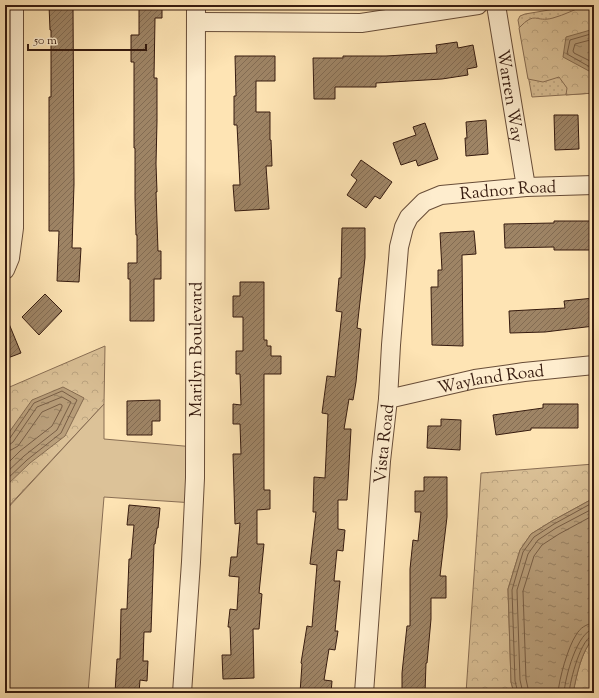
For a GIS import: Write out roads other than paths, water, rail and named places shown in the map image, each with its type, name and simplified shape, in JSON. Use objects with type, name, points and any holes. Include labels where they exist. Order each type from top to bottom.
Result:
[{"type":"street","points":[[5,270],[10,258],[14,228],[14,5]]},
{"type":"street","points":[[196,14],[361,23],[413,10],[478,5]]},
{"type":"street","name":"Warren Way","points":[[496,5],[526,187]]},
{"type":"street","name":"Marilyn Boulevard","points":[[182,693],[195,478],[196,14]]},
{"type":"street","name":"Radnor Road","points":[[424,202],[441,195],[526,187],[594,185]]},
{"type":"street","name":"Vista Road","points":[[364,693],[381,461],[388,399],[399,247],[404,227],[409,216],[424,202]]},
{"type":"street","name":"Wayland Road","points":[[388,399],[489,377],[594,365]]},
{"type":"water","points":[[594,29],[594,72],[589,71],[563,57],[566,37]]},
{"type":"water","points":[[63,387],[84,398],[65,436],[30,463],[5,487],[5,438],[32,400]]},
{"type":"water","points":[[594,498],[594,637],[583,656],[573,693],[514,693],[511,682],[508,589],[520,550],[531,534]]}]
